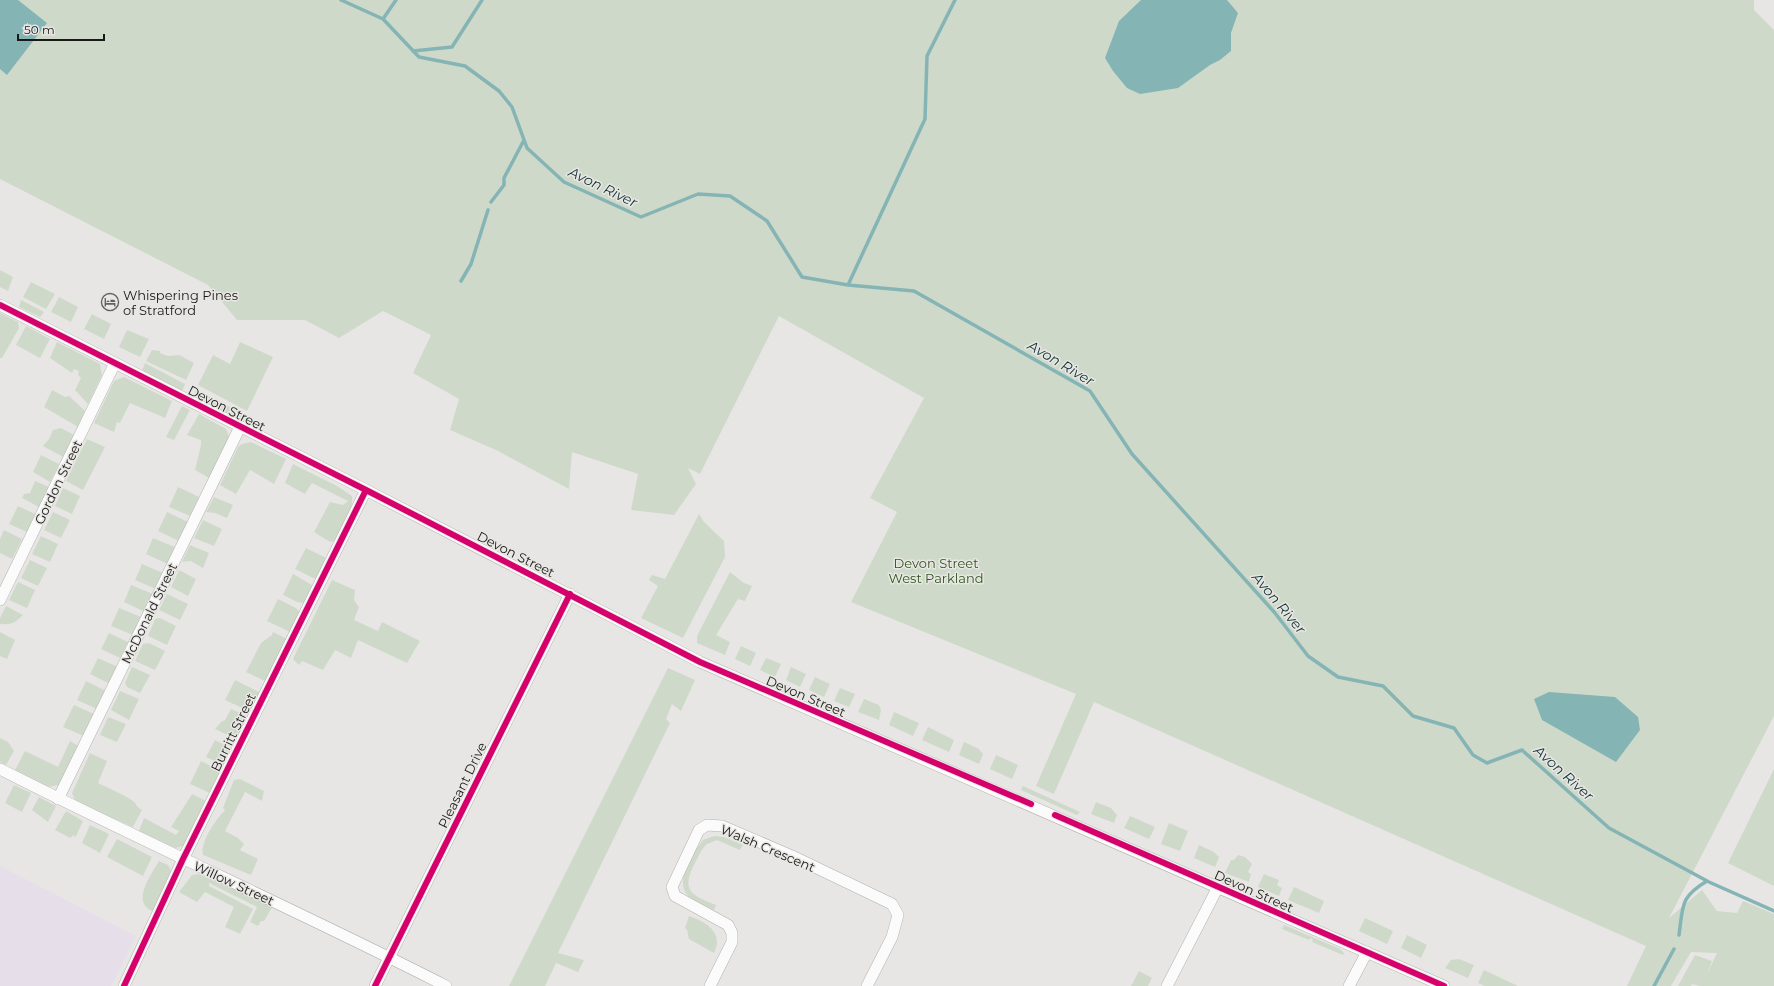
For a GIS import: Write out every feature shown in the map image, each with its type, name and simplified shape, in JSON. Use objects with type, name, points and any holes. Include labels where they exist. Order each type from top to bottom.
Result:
[{"type":"street","name":"Devon Street","points":[[0,306],[366,490],[700,662],[1031,804],[1444,986]]},
{"type":"street","name":"Gordon Street","points":[[0,600],[115,363]]},
{"type":"street","name":"McDonald Street","points":[[58,799],[240,427]]},
{"type":"street","name":"Burritt Street","points":[[124,986],[183,859],[366,490]]},
{"type":"street","name":"Pleasant Drive","points":[[375,986],[570,594]]},
{"type":"street","name":"Willow Street","points":[[0,769],[58,799],[389,957],[446,986]]},
{"type":"street","name":"Walsh Crescent","points":[[710,986],[732,942],[732,933],[728,925],[675,896],[672,887],[699,830],[707,826],[722,826],[792,856],[892,904],[898,915],[892,936],[867,986]]},
{"type":"street","points":[[1167,986],[1218,887]]},
{"type":"street","points":[[1349,986],[1367,952]]},
{"type":"shaded area","points":[[0,866],[136,936],[111,986],[0,986]]},
{"type":"green space","name":"Devon Street West Parkland","points":[[0,0],[1754,0],[1754,10],[1774,30],[1774,716],[1669,918],[1702,890],[1717,911],[1737,913],[1743,901],[1774,914],[1774,986],[1700,986],[1692,984],[1691,986],[1678,986],[1695,955],[1712,961],[1707,974],[1717,953],[1691,952],[1671,986],[1627,986],[1646,946],[1094,702],[1054,794],[1036,786],[1076,694],[851,602],[897,512],[870,498],[924,398],[779,316],[700,474],[688,468],[696,484],[674,515],[631,510],[638,474],[572,452],[569,489],[496,450],[450,430],[459,399],[413,373],[431,335],[383,311],[339,338],[305,320],[237,320],[208,285],[0,179]]},
{"type":"green space","points":[[0,270],[13,277],[8,291],[0,287]]},
{"type":"green space","points":[[31,282],[55,294],[46,309],[23,297]]},
{"type":"green space","points":[[59,297],[78,307],[71,322],[51,312]]},
{"type":"green space","points":[[21,300],[44,312],[40,317],[19,307]]},
{"type":"green space","points":[[0,313],[18,322],[19,328],[2,358],[0,358]]},
{"type":"green space","points":[[92,314],[111,324],[104,339],[84,329]]},
{"type":"green space","points":[[26,326],[50,339],[40,358],[16,345]]},
{"type":"green space","points":[[127,330],[149,339],[140,357],[119,347]]},
{"type":"green space","points":[[57,342],[100,364],[102,375],[88,404],[75,390],[81,378],[78,375],[79,371],[74,369],[72,373],[50,358]]},
{"type":"green space","points":[[240,342],[273,357],[247,411],[198,385],[213,355],[230,364]]},
{"type":"green space","points":[[152,350],[160,351],[160,353],[168,356],[179,355],[194,363],[186,380],[146,361]]},
{"type":"green space","points":[[145,363],[185,384],[182,391],[142,371]]},
{"type":"green space","points":[[124,377],[172,401],[165,418],[130,403],[120,423],[117,422],[114,432],[94,423],[114,381]]},
{"type":"green space","points":[[52,390],[65,397],[69,396],[85,411],[78,427],[44,407]]},
{"type":"green space","points":[[196,390],[246,415],[243,422],[194,397]]},
{"type":"green space","points":[[182,406],[190,410],[174,440],[166,437]]},
{"type":"green space","points":[[199,414],[226,429],[229,437],[209,478],[195,470],[201,440],[187,435]]},
{"type":"green space","points":[[61,428],[74,435],[63,457],[43,446],[49,439],[53,430]]},
{"type":"green space","points":[[87,439],[105,447],[83,490],[66,481]]},
{"type":"green space","points":[[251,442],[286,459],[274,484],[250,470],[236,494],[220,485],[238,447],[242,444]]},
{"type":"green space","points":[[41,455],[59,464],[50,482],[33,472]]},
{"type":"green space","points":[[293,464],[337,486],[352,496],[349,513],[334,541],[330,542],[314,532],[330,502],[343,505],[348,501],[312,483],[305,494],[285,483]]},
{"type":"green space","points":[[35,481],[49,487],[39,507],[22,498],[24,494],[30,493]]},
{"type":"green space","points":[[178,487],[199,497],[190,516],[169,507]]},
{"type":"green space","points":[[63,488],[80,496],[72,514],[55,506]]},
{"type":"green space","points":[[214,497],[233,505],[227,518],[215,513],[206,512]]},
{"type":"green space","points":[[18,506],[35,514],[27,532],[9,524]]},
{"type":"green space","points":[[53,512],[70,520],[61,538],[44,530]]},
{"type":"green space","points":[[167,512],[188,522],[179,541],[158,531]]},
{"type":"green space","points":[[699,514],[704,522],[724,541],[725,557],[683,638],[641,618],[658,586],[649,580],[652,575],[665,579]]},
{"type":"green space","points":[[203,520],[222,529],[214,546],[194,538]]},
{"type":"green space","points":[[4,530],[22,539],[12,559],[0,553],[0,539]]},
{"type":"green space","points":[[41,536],[58,544],[50,562],[32,554]]},
{"type":"green space","points":[[153,538],[175,547],[168,564],[146,554]]},
{"type":"green space","points":[[190,545],[209,553],[203,568],[191,561],[182,562]]},
{"type":"green space","points":[[306,548],[326,558],[317,578],[313,578],[295,569]]},
{"type":"green space","points":[[30,560],[47,568],[38,586],[21,578]]},
{"type":"green space","points":[[142,564],[163,573],[156,589],[135,580]]},
{"type":"green space","points":[[179,570],[196,579],[188,596],[171,587]]},
{"type":"green space","points":[[730,572],[744,583],[752,586],[745,601],[738,599],[716,635],[730,642],[725,655],[697,643],[697,636]]},
{"type":"green space","points":[[293,574],[312,585],[304,603],[297,602],[283,595]]},
{"type":"green space","points":[[332,580],[355,590],[354,600],[359,607],[354,620],[378,631],[382,622],[420,641],[407,663],[358,640],[351,658],[335,650],[323,670],[302,661],[299,665],[293,659]]},
{"type":"green space","points":[[18,582],[35,590],[27,608],[9,600]]},
{"type":"green space","points":[[131,585],[153,594],[145,612],[124,602]]},
{"type":"green space","points":[[167,594],[188,604],[180,620],[159,610]]},
{"type":"green space","points":[[278,599],[296,608],[300,613],[290,632],[267,621]]},
{"type":"green space","points":[[6,606],[23,615],[13,623],[0,624],[0,618]]},
{"type":"green space","points":[[119,608],[141,617],[133,635],[111,626]]},
{"type":"green space","points":[[160,618],[176,626],[167,645],[148,636],[155,619]]},
{"type":"green space","points":[[0,632],[15,640],[7,659],[0,656]]},
{"type":"green space","points":[[273,632],[287,639],[267,682],[246,672],[261,643],[272,635]]},
{"type":"green space","points":[[109,633],[128,642],[120,658],[101,649]]},
{"type":"green space","points":[[149,643],[165,651],[155,670],[135,661],[143,644]]},
{"type":"green space","points":[[741,646],[756,653],[750,666],[735,659]]},
{"type":"green space","points":[[98,658],[118,667],[110,684],[90,674]]},
{"type":"green space","points":[[766,658],[781,664],[775,677],[760,670]]},
{"type":"green space","points":[[132,667],[150,675],[140,693],[127,687],[125,683]]},
{"type":"green space","points":[[791,667],[806,674],[800,687],[786,680]]},
{"type":"green space","points":[[668,668],[695,680],[681,711],[672,704],[666,719],[670,723],[558,953],[584,960],[578,972],[556,963],[545,986],[509,986]]},
{"type":"green space","points":[[815,677],[830,684],[824,697],[809,690]]},
{"type":"green space","points":[[235,680],[261,693],[251,712],[225,700]]},
{"type":"green space","points":[[86,681],[106,691],[97,709],[77,700]]},
{"type":"green space","points":[[840,688],[855,694],[849,707],[834,701]]},
{"type":"green space","points":[[120,691],[139,699],[129,720],[111,710]]},
{"type":"green space","points":[[864,699],[879,705],[881,710],[879,720],[858,712]]},
{"type":"green space","points":[[74,705],[94,714],[84,736],[63,727]]},
{"type":"green space","points":[[231,709],[249,717],[238,740],[215,729],[225,720]]},
{"type":"green space","points":[[894,712],[919,723],[913,736],[889,725]]},
{"type":"green space","points":[[108,717],[126,724],[117,742],[100,735]]},
{"type":"green space","points":[[928,727],[954,740],[949,752],[922,740]]},
{"type":"green space","points":[[0,738],[8,742],[14,751],[6,765],[0,762]]},
{"type":"green space","points":[[215,740],[233,749],[226,764],[219,763],[206,757]]},
{"type":"green space","points":[[70,741],[80,747],[59,785],[48,787],[15,770],[25,751],[58,767]]},
{"type":"green space","points":[[964,742],[979,749],[983,754],[979,764],[959,755]]},
{"type":"green space","points":[[90,753],[107,761],[98,783],[129,798],[142,810],[133,827],[76,802],[72,793]]},
{"type":"green space","points":[[996,755],[1018,765],[1012,779],[990,769]]},
{"type":"green space","points":[[201,761],[223,772],[212,794],[190,784]]},
{"type":"green space","points":[[1774,769],[1774,886],[1728,863]]},
{"type":"green space","points":[[240,779],[264,791],[262,801],[245,792],[225,831],[238,838],[244,844],[240,850],[258,859],[251,875],[203,855],[203,846],[207,835],[225,810],[223,808],[234,780]]},
{"type":"green space","points":[[14,785],[31,793],[22,812],[5,803]]},
{"type":"green space","points":[[1023,786],[1080,812],[1077,815],[1021,790]]},
{"type":"green space","points":[[192,794],[208,802],[184,846],[175,848],[139,831],[144,818],[176,835],[179,831],[171,827]]},
{"type":"green space","points":[[39,797],[56,806],[48,822],[32,810]]},
{"type":"green space","points":[[1096,802],[1111,808],[1117,815],[1114,823],[1091,814]]},
{"type":"green space","points":[[66,811],[83,821],[75,838],[74,835],[70,838],[55,830]]},
{"type":"green space","points":[[1130,816],[1155,827],[1149,839],[1124,828]]},
{"type":"green space","points":[[1169,823],[1188,831],[1180,851],[1161,844]]},
{"type":"green space","points":[[90,825],[109,834],[100,853],[82,843]]},
{"type":"green space","points":[[714,836],[724,837],[743,845],[740,850],[717,840],[707,844],[701,851],[694,865],[688,881],[689,887],[696,896],[716,905],[714,910],[694,901],[686,893],[683,887],[683,880],[688,864],[700,844],[703,840]]},
{"type":"green space","points":[[117,839],[152,857],[143,876],[107,857]]},
{"type":"green space","points":[[1199,845],[1214,852],[1219,857],[1215,867],[1194,858]]},
{"type":"green space","points":[[1238,855],[1245,857],[1252,864],[1248,872],[1251,874],[1249,882],[1225,873],[1231,860],[1234,860]]},
{"type":"green space","points":[[159,861],[168,865],[172,873],[155,912],[147,908],[144,903],[143,896],[147,881]]},
{"type":"green space","points":[[199,874],[273,906],[264,921],[261,921],[258,926],[250,922],[257,907],[209,883],[209,886],[253,909],[240,934],[225,927],[234,907],[205,892],[197,902],[179,892],[192,875]]},
{"type":"green space","points":[[1264,874],[1279,880],[1277,885],[1282,888],[1279,896],[1258,887]]},
{"type":"green space","points":[[1294,887],[1324,901],[1319,913],[1288,900]]},
{"type":"green space","points":[[689,916],[696,918],[712,929],[717,940],[717,946],[714,953],[689,939],[685,928]]},
{"type":"green space","points":[[1365,918],[1393,931],[1387,944],[1359,931]]},
{"type":"green space","points":[[1284,925],[1340,949],[1344,953],[1343,955],[1312,942],[1313,940],[1310,938],[1309,940],[1282,929]]},
{"type":"green space","points":[[1407,935],[1427,945],[1421,958],[1401,948]]},
{"type":"green space","points":[[1459,959],[1474,965],[1468,978],[1445,968],[1451,960]]},
{"type":"green space","points":[[1484,970],[1518,986],[1485,986],[1478,983]]},
{"type":"green space","points":[[1139,971],[1152,978],[1148,986],[1131,986]]},
{"type":"water","points":[[0,0],[18,0],[47,23],[7,75],[0,69]]},
{"type":"water","points":[[1141,0],[1227,0],[1238,13],[1231,33],[1231,51],[1178,88],[1140,94],[1127,88],[1113,71],[1105,58],[1119,21]]},
{"type":"water","points":[[1549,692],[1615,697],[1638,717],[1640,730],[1616,762],[1542,720],[1534,699]]},
{"type":"waterway","name":"Avon River","points":[[341,0],[383,19],[419,57],[465,66],[499,91],[512,107],[527,148],[564,182],[641,217],[698,194],[730,196],[767,221],[802,277],[848,285],[914,291],[1090,391],[1132,454],[1275,613],[1308,656],[1338,677],[1383,686],[1413,716],[1454,728],[1473,755],[1487,763],[1522,750],[1609,828],[1709,882],[1774,911]]},
{"type":"waterway","points":[[383,19],[396,0]]},
{"type":"waterway","points":[[413,51],[452,47],[482,0]]},
{"type":"waterway","points":[[848,285],[925,119],[927,56],[955,0]]},
{"type":"waterway","points":[[491,202],[504,185],[504,178],[524,140]]},
{"type":"waterway","points":[[461,281],[471,264],[488,210]]},
{"type":"waterway","points":[[1679,935],[1682,909],[1687,897],[1707,881]]},
{"type":"waterway","points":[[1654,986],[1674,949]]},
{"type":"cycle path","points":[[0,305],[366,490],[700,662],[1031,804]]},
{"type":"cycle path","points":[[124,986],[183,859],[366,490]]},
{"type":"cycle path","points":[[375,986],[570,594]]},
{"type":"cycle path","points":[[1055,815],[1444,986]]},
{"type":"place","name":"Whispering Pines of Stratford","points":[[110,302]]}]
